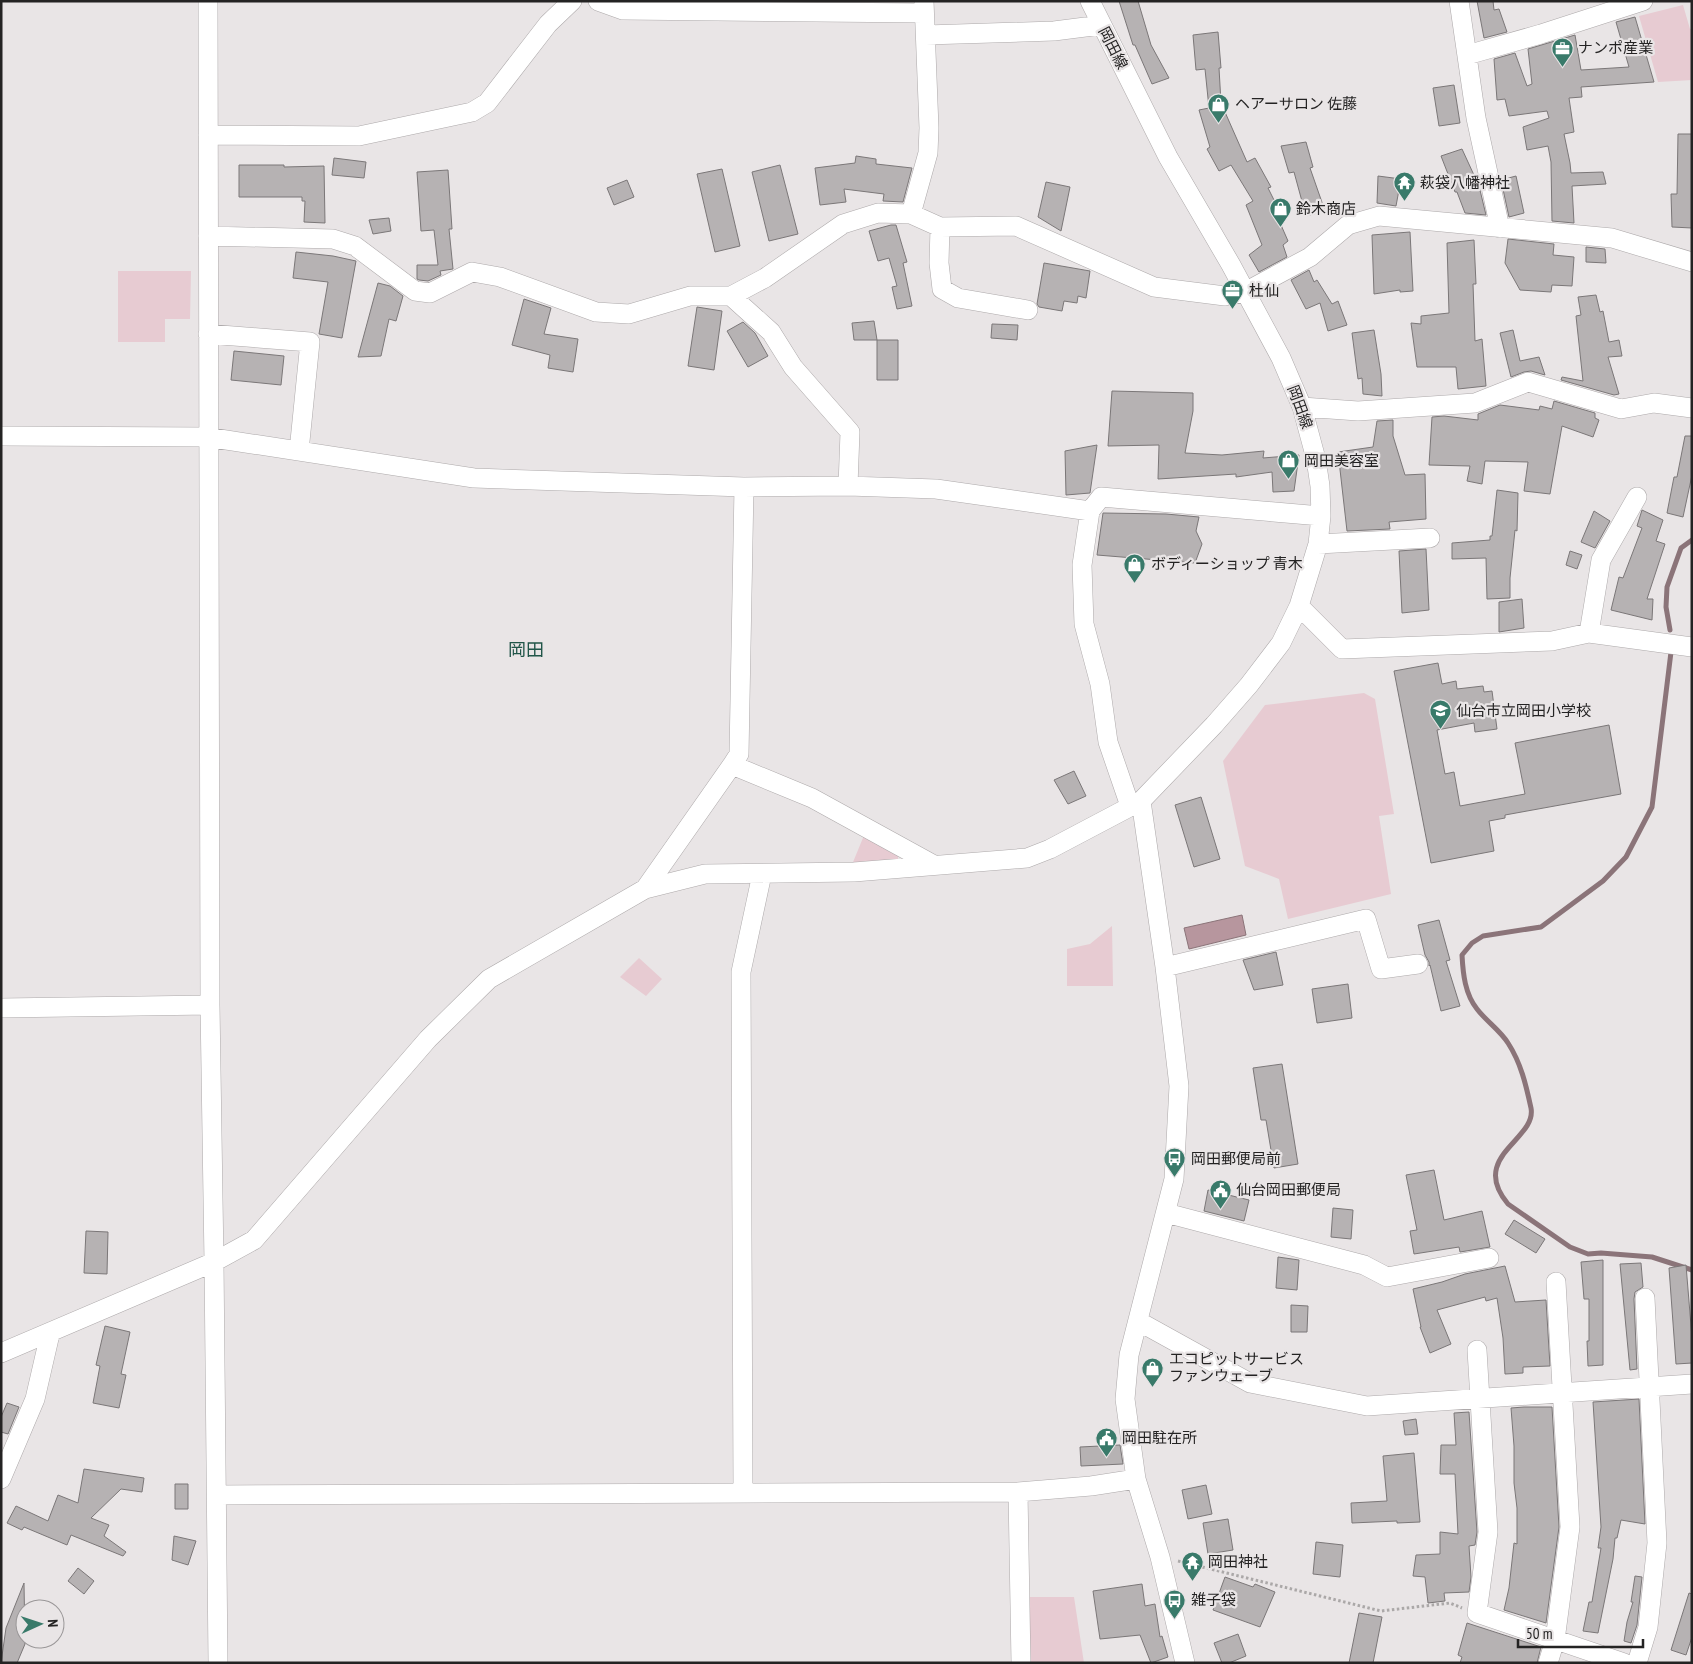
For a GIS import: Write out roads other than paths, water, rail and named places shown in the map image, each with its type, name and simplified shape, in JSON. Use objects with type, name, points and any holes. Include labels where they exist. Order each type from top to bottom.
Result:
[{"type":"street","points":[[208,1],[207,437],[210,1005],[218,1663]]},
{"type":"street","points":[[208,135],[358,136],[472,112],[488,103],[548,24],[572,1]]},
{"type":"street","points":[[598,1],[623,10],[924,7],[929,128],[928,153],[911,214]]},
{"type":"street","name":"岡田線","points":[[645,889],[705,874],[854,872],[1027,858],[1050,849],[1136,803],[1214,725],[1249,685],[1281,643],[1299,606],[1318,544],[1321,516],[1320,486],[1316,459],[1302,407],[1281,358],[1168,156],[1090,1]]},
{"type":"street","points":[[1459,1],[1476,118],[1500,228]]},
{"type":"street","points":[[1467,55],[1541,34],[1643,1]]},
{"type":"street","points":[[926,35],[1054,31],[1101,25]]},
{"type":"street","points":[[208,236],[332,239],[355,246],[414,291],[430,293],[472,272],[500,277],[596,312],[629,314],[690,296],[731,296],[765,278],[844,224],[878,213],[911,214],[940,227],[1016,226],[1154,287],[1226,296],[1245,292],[1310,256],[1348,225],[1379,216],[1612,238],[1692,262]]},
{"type":"street","points":[[940,227],[939,263],[942,289],[958,298],[1028,310]]},
{"type":"street","points":[[731,296],[771,332],[793,367],[850,432],[848,486]]},
{"type":"street","points":[[208,334],[310,342],[299,452]]},
{"type":"street","points":[[1302,407],[1358,411],[1475,403],[1528,382],[1621,409],[1654,403],[1692,408]]},
{"type":"street","points":[[1,436],[207,437],[474,478],[744,487],[848,486],[936,489],[1090,512]]},
{"type":"street","points":[[1,1353],[50,1334],[214,1262],[254,1240],[428,1039],[489,979],[645,889],[739,754],[744,487]]},
{"type":"street","points":[[1185,1663],[1160,1557],[1136,1479],[1125,1400],[1129,1355],[1174,1179],[1179,1086],[1165,967],[1136,803],[1108,742],[1100,684],[1084,624],[1082,565],[1090,512],[1102,497],[1321,516]]},
{"type":"street","points":[[1589,633],[1601,560],[1636,497]]},
{"type":"street","points":[[1318,544],[1430,538]]},
{"type":"street","points":[[1299,606],[1342,649],[1552,641],[1589,633],[1692,647]]},
{"type":"street","points":[[732,765],[812,798],[934,865]]},
{"type":"street","points":[[743,1493],[742,972],[762,874]]},
{"type":"street","points":[[1165,967],[1366,919],[1381,968],[1418,964]]},
{"type":"street","points":[[1,1008],[210,1005]]},
{"type":"street","points":[[1166,1213],[1364,1265],[1387,1276],[1489,1258]]},
{"type":"street","points":[[1548,1663],[1555,1640],[1570,1527],[1556,1282]]},
{"type":"street","points":[[1637,1663],[1648,1627],[1657,1543],[1645,1298]]},
{"type":"street","points":[[1138,1321],[1250,1383],[1367,1406],[1692,1384]]},
{"type":"street","points":[[1,1479],[35,1398],[50,1334]]},
{"type":"street","points":[[1477,1350],[1488,1532],[1476,1613],[1624,1663]]},
{"type":"street","points":[[217,1495],[1018,1492],[1090,1486],[1136,1479]]},
{"type":"street","points":[[1018,1492],[1021,1663]]},
{"type":"waterway","points":[[1670,630],[1666,607],[1667,587],[1681,548],[1692,540]]},
{"type":"waterway","points":[[1671,652],[1652,807],[1626,857],[1603,881],[1541,927],[1483,936],[1472,943],[1462,955],[1464,976],[1470,997],[1477,1009],[1501,1034],[1513,1051],[1522,1074],[1531,1108],[1530,1119],[1524,1130],[1499,1161],[1496,1173],[1498,1187],[1508,1204],[1570,1247],[1588,1254],[1601,1253],[1652,1257],[1692,1270]]},
{"type":"place","name":"ナンポ産業","points":[[1562,67]]},
{"type":"place","name":"ヘアーサロン 佐藤","points":[[1219,123]]},
{"type":"place","name":"萩袋八幡神社","points":[[1404,202]]},
{"type":"place","name":"鈴木商店","points":[[1280,228]]},
{"type":"place","name":"杜仙","points":[[1233,310]]},
{"type":"place","name":"岡田美容室","points":[[1288,480]]},
{"type":"place","name":"ボディーショップ 青木","points":[[1135,583]]},
{"type":"place","name":"仙台市立岡田小学校","points":[[1440,730]]},
{"type":"place","name":"岡田郵便局前","points":[[1175,1178]]},
{"type":"place","name":"仙台岡田郵便局","points":[[1220,1209]]},
{"type":"place","name":"エコピットサービス ファンウェーブ","points":[[1153,1387]]},
{"type":"place","name":"岡田駐在所","points":[[1106,1457]]},
{"type":"place","name":"岡田神社","points":[[1192,1581]]},
{"type":"place","name":"雑子袋","points":[[1175,1619]]},
{"type":"district","name":"岡田","points":[[526,650]]}]
